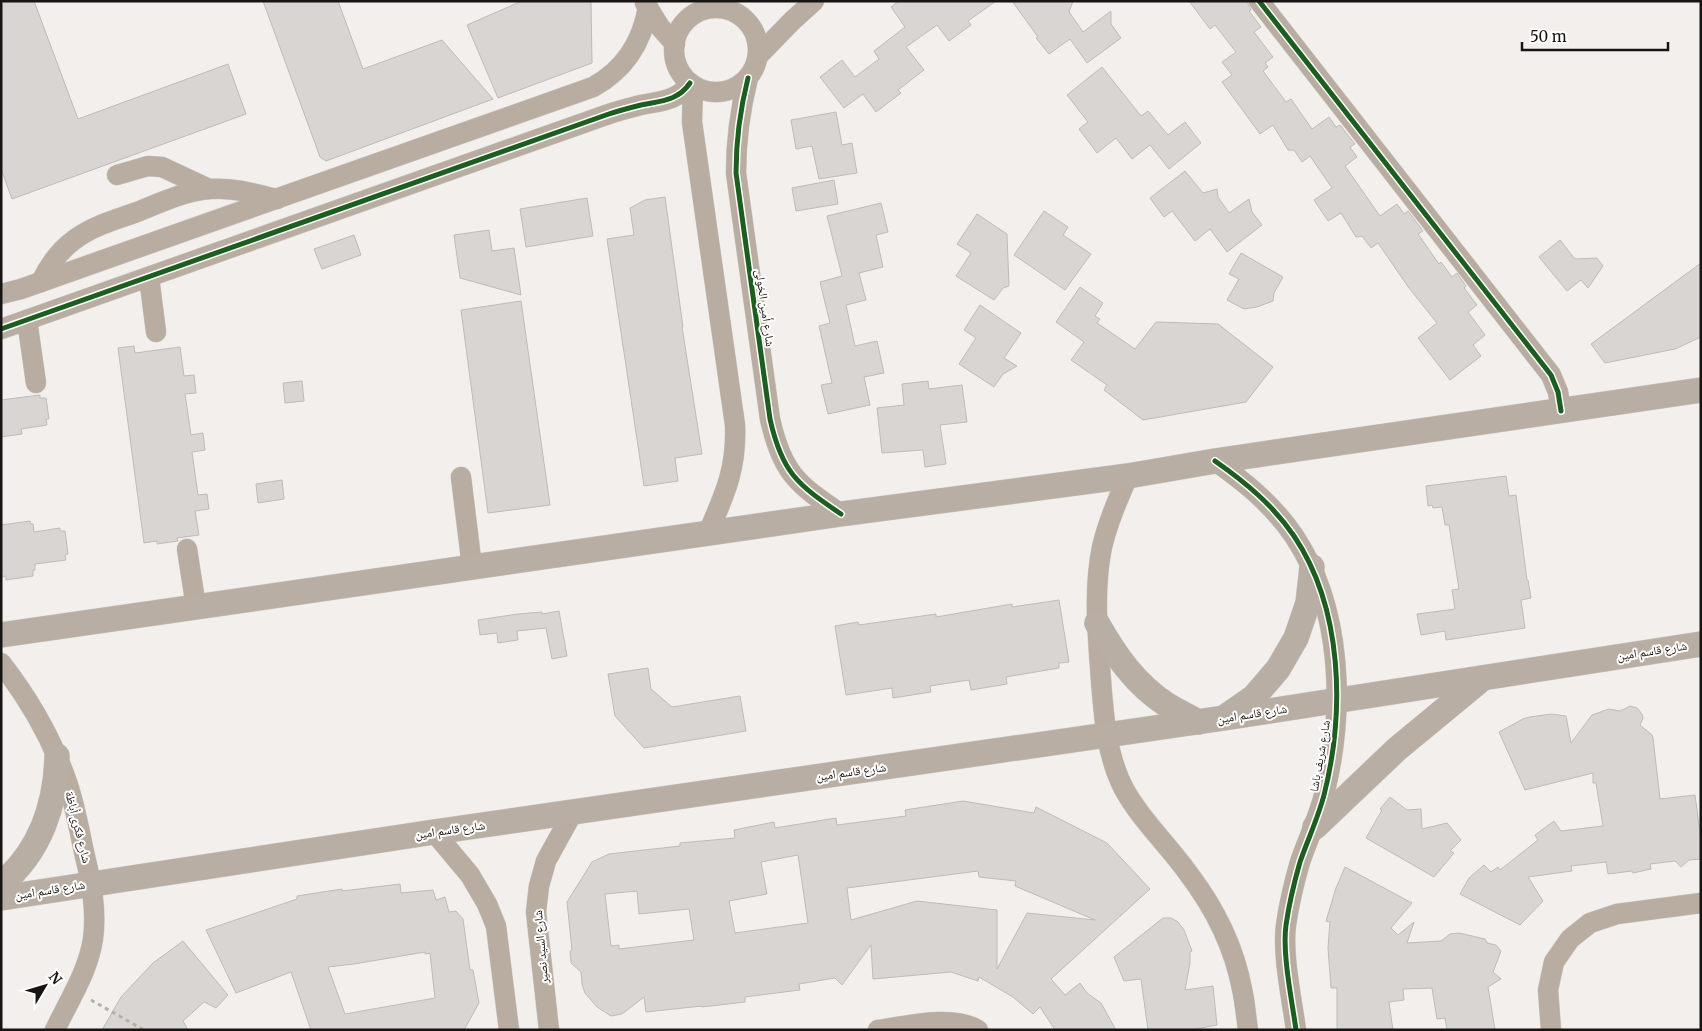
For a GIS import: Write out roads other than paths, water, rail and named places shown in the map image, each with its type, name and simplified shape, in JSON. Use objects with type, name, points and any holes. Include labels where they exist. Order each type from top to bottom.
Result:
[{"type":"main road","points":[[1,636],[841,514],[1128,476],[1215,461],[1701,390]]},
{"type":"main road","points":[[1224,718],[1254,697],[1278,669],[1292,646],[1308,604],[1312,567]]},
{"type":"main road","points":[[1097,623],[1115,654],[1138,682],[1167,705],[1198,722]]},
{"type":"main road","name":"شارع قاسم امين","points":[[1,898],[434,832],[1198,722],[1701,644]]},
{"type":"main road","points":[[1314,827],[1397,749],[1484,678]]},
{"type":"main road","points":[[1,884],[27,856],[44,825],[54,791],[57,756]]},
{"type":"street","points":[[758,56],[814,1]]},
{"type":"street","points":[[1259,1],[1551,375],[1558,392],[1561,411]]},
{"type":"street","points":[[646,4],[660,27],[675,44]]},
{"type":"street","points":[[1,294],[42,282],[593,87],[614,74],[631,54],[642,32],[646,4]]},
{"type":"street","points":[[714,5],[731,10],[747,21],[757,37],[758,56],[753,72],[748,78],[732,90],[712,92],[692,84],[679,69],[676,61],[675,44],[685,22],[691,16],[714,5]]},
{"type":"street","name":"شارع أمين الخولى","points":[[748,78],[738,125],[736,173],[770,419],[777,448],[791,474],[811,494],[841,514]]},
{"type":"street","points":[[1,329],[606,115],[668,100],[692,84]]},
{"type":"street","points":[[692,84],[692,122],[736,440],[733,470],[708,533]]},
{"type":"street","points":[[168,200],[166,182],[158,177],[149,176],[119,180],[148,166],[162,166],[209,189]]},
{"type":"street","points":[[42,282],[59,254],[81,235],[97,226],[168,200],[188,193],[209,189],[238,190],[278,199]]},
{"type":"street","points":[[149,277],[156,332]]},
{"type":"street","points":[[27,320],[36,382]]},
{"type":"street","name":"شارع شريف باشا","points":[[1215,461],[1245,482],[1271,508],[1294,536],[1312,567],[1326,613],[1335,658],[1338,700],[1331,764],[1314,827],[1292,892],[1286,927],[1286,955],[1296,1030]]},
{"type":"street","points":[[1128,476],[1113,510],[1102,547],[1097,585],[1097,623],[1101,685],[1107,735],[1115,766],[1124,788],[1138,811],[1189,874],[1215,913],[1231,948],[1242,988],[1248,1030]]},
{"type":"street","points":[[461,477],[472,568]]},
{"type":"street","points":[[188,549],[196,607]]},
{"type":"street","name":"شارع فكرى أباظة","points":[[1,663],[31,706],[57,756],[75,809],[91,884],[95,921],[89,958],[83,975],[55,1030]]},
{"type":"street","name":"شارع السيد نصير","points":[[549,1030],[536,912],[539,886],[546,861],[573,812]]},
{"type":"street","points":[[434,832],[470,875],[487,904],[496,926],[509,1030]]},
{"type":"street","points":[[1551,1030],[1548,990],[1554,962],[1570,939],[1590,923],[1617,914],[1701,903]]},
{"type":"street","points":[[878,1030],[931,1022],[970,1025],[978,1030]]}]
